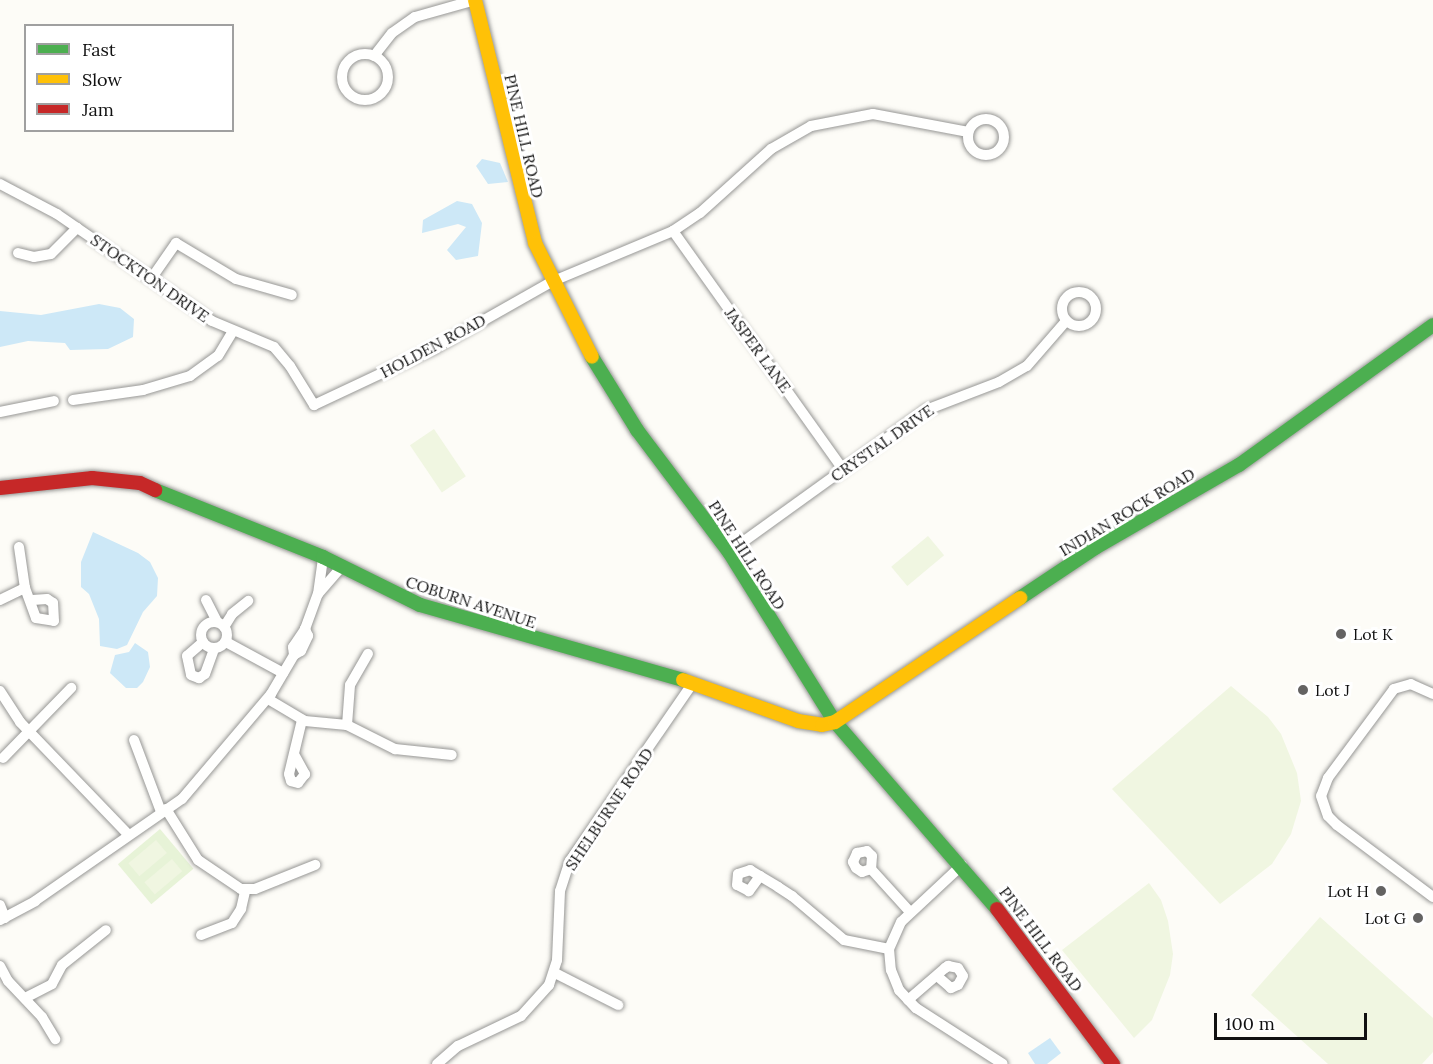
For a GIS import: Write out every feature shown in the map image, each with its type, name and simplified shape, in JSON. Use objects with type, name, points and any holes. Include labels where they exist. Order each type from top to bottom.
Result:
[{"type":"street","points":[[374,56],[385,67],[384,89],[372,99],[356,99],[345,88],[343,71],[354,57],[374,56],[392,33],[415,17],[475,0]]},
{"type":"street","name":"PINE HILL ROAD","points":[[475,0],[521,197],[551,282],[586,349],[636,430],[729,552],[835,722],[962,864],[1112,1063]]},
{"type":"street","name":"HOLDEN ROAD","points":[[314,405],[435,348],[551,282],[673,231],[700,213],[771,149],[811,126],[873,114],[968,132]]},
{"type":"street","name":"STOCKTON DRIVE","points":[[0,183],[77,228],[192,309],[233,332],[274,347],[290,366],[314,405]]},
{"type":"street","points":[[18,253],[34,257],[51,254],[77,228]]},
{"type":"street","name":"JASPER LANE","points":[[673,231],[843,469]]},
{"type":"street","points":[[151,279],[176,243],[236,279],[292,295]]},
{"type":"street","name":"CRYSTAL DRIVE","points":[[729,552],[926,410],[999,382],[1027,366],[1066,321]]},
{"type":"street","name":"INDIAN ROCK ROAD","points":[[835,722],[1095,548],[1239,465],[1433,325]]},
{"type":"street","points":[[72,400],[143,390],[190,376],[218,356],[233,332]]},
{"type":"street","points":[[0,412],[54,401]]},
{"type":"street","name":"COBURN AVENUE","points":[[0,488],[92,478],[129,480],[323,557],[420,605],[693,683],[798,721],[814,724],[835,722]]},
{"type":"street","points":[[19,547],[25,588],[32,600]]},
{"type":"street","points":[[0,905],[2,919],[163,811],[206,774],[268,699],[294,655],[292,646],[305,629],[318,594],[323,557]]},
{"type":"street","points":[[318,594],[342,566]]},
{"type":"street","points":[[0,600],[25,588]]},
{"type":"street","points":[[206,600],[221,625],[226,642],[283,673]]},
{"type":"street","points":[[226,642],[214,648],[206,674],[199,678],[192,675],[187,656],[203,642],[203,628],[221,625],[248,601]]},
{"type":"street","points":[[203,642],[214,648]]},
{"type":"street","points":[[347,725],[350,685],[368,654]]},
{"type":"street","name":"SHELBURNE ROAD","points":[[437,1064],[458,1046],[521,1016],[541,997],[555,973],[561,891],[570,861],[693,683]]},
{"type":"street","points":[[1433,694],[1410,684],[1394,688],[1328,778],[1321,796],[1328,816],[1337,825],[1433,897]]},
{"type":"street","points":[[3,758],[27,729],[71,688]]},
{"type":"street","points":[[0,691],[27,729],[128,833]]},
{"type":"street","points":[[268,699],[302,720],[347,725],[395,749],[452,755]]},
{"type":"street","points":[[295,756],[302,720]]},
{"type":"street","points":[[134,740],[163,811],[198,860],[245,891]]},
{"type":"street","points":[[962,864],[910,912],[897,928],[889,949],[893,977],[908,1000],[1003,1064]]},
{"type":"street","points":[[245,891],[315,865]]},
{"type":"street","points":[[871,868],[910,912]]},
{"type":"street","points":[[760,876],[801,902],[843,940],[889,949]]},
{"type":"street","points":[[201,935],[232,923],[241,909],[245,891]]},
{"type":"street","points":[[25,998],[52,984],[62,965],[106,930]]},
{"type":"street","points":[[0,966],[4,982],[25,998],[55,1039]]},
{"type":"street","points":[[555,973],[618,1005]]},
{"type":"street","points":[[908,1000],[937,976]]},
{"type":"green space","points":[[434,429],[466,476],[442,492],[410,445]]},
{"type":"green space","points":[[928,536],[944,555],[907,586],[891,567]]},
{"type":"green space","points":[[1231,686],[1268,717],[1281,734],[1297,773],[1301,801],[1291,834],[1272,864],[1220,904],[1112,789]]},
{"type":"green space","points":[[160,829],[193,869],[151,904],[118,864]]},
{"type":"green space","points":[[156,840],[167,853],[139,876],[128,863]]},
{"type":"green space","points":[[172,859],[182,871],[155,894],[144,882]]},
{"type":"green space","points":[[1149,883],[1161,900],[1168,921],[1173,954],[1170,975],[1152,1020],[1134,1038],[1062,950]]},
{"type":"green space","points":[[1320,917],[1433,1018],[1433,1052],[1422,1064],[1328,1064],[1251,995]]},
{"type":"water","points":[[482,159],[500,163],[508,182],[488,184],[476,166]]},
{"type":"water","points":[[457,201],[472,204],[482,223],[478,256],[456,260],[447,250],[466,227],[458,224],[422,233],[423,220]]},
{"type":"water","points":[[99,304],[120,308],[134,319],[133,337],[108,349],[70,350],[65,343],[28,341],[0,347],[0,311],[41,315]]},
{"type":"water","points":[[93,532],[138,553],[150,562],[158,578],[157,596],[143,612],[127,645],[117,649],[100,646],[99,619],[89,594],[81,587],[81,562]]},
{"type":"water","points":[[135,643],[148,652],[150,667],[143,682],[137,688],[126,688],[110,673],[115,655],[129,652]]},
{"type":"water","points":[[1050,1038],[1061,1053],[1047,1064],[1035,1064],[1028,1053]]},
{"type":"traffic: fast","points":[[1020,598],[1095,548],[1239,465],[1433,325]]},
{"type":"traffic: fast","points":[[592,357],[637,430],[729,552],[835,722],[997,909]]},
{"type":"traffic: fast","points":[[155,490],[323,557],[420,605],[683,680]]},
{"type":"traffic: slow","points":[[475,0],[535,243],[592,357]]},
{"type":"traffic: slow","points":[[683,680],[798,721],[822,725],[835,722],[1020,598]]},
{"type":"traffic: jam","points":[[0,488],[92,478],[140,483],[155,490]]},
{"type":"traffic: jam","points":[[997,909],[1113,1064]]},
{"type":"place","name":"Lot K","points":[[1341,634]]},
{"type":"place","name":"Lot J","points":[[1303,690]]},
{"type":"place","name":"Lot H","points":[[1381,891]]},
{"type":"place","name":"Lot G","points":[[1418,918]]}]
